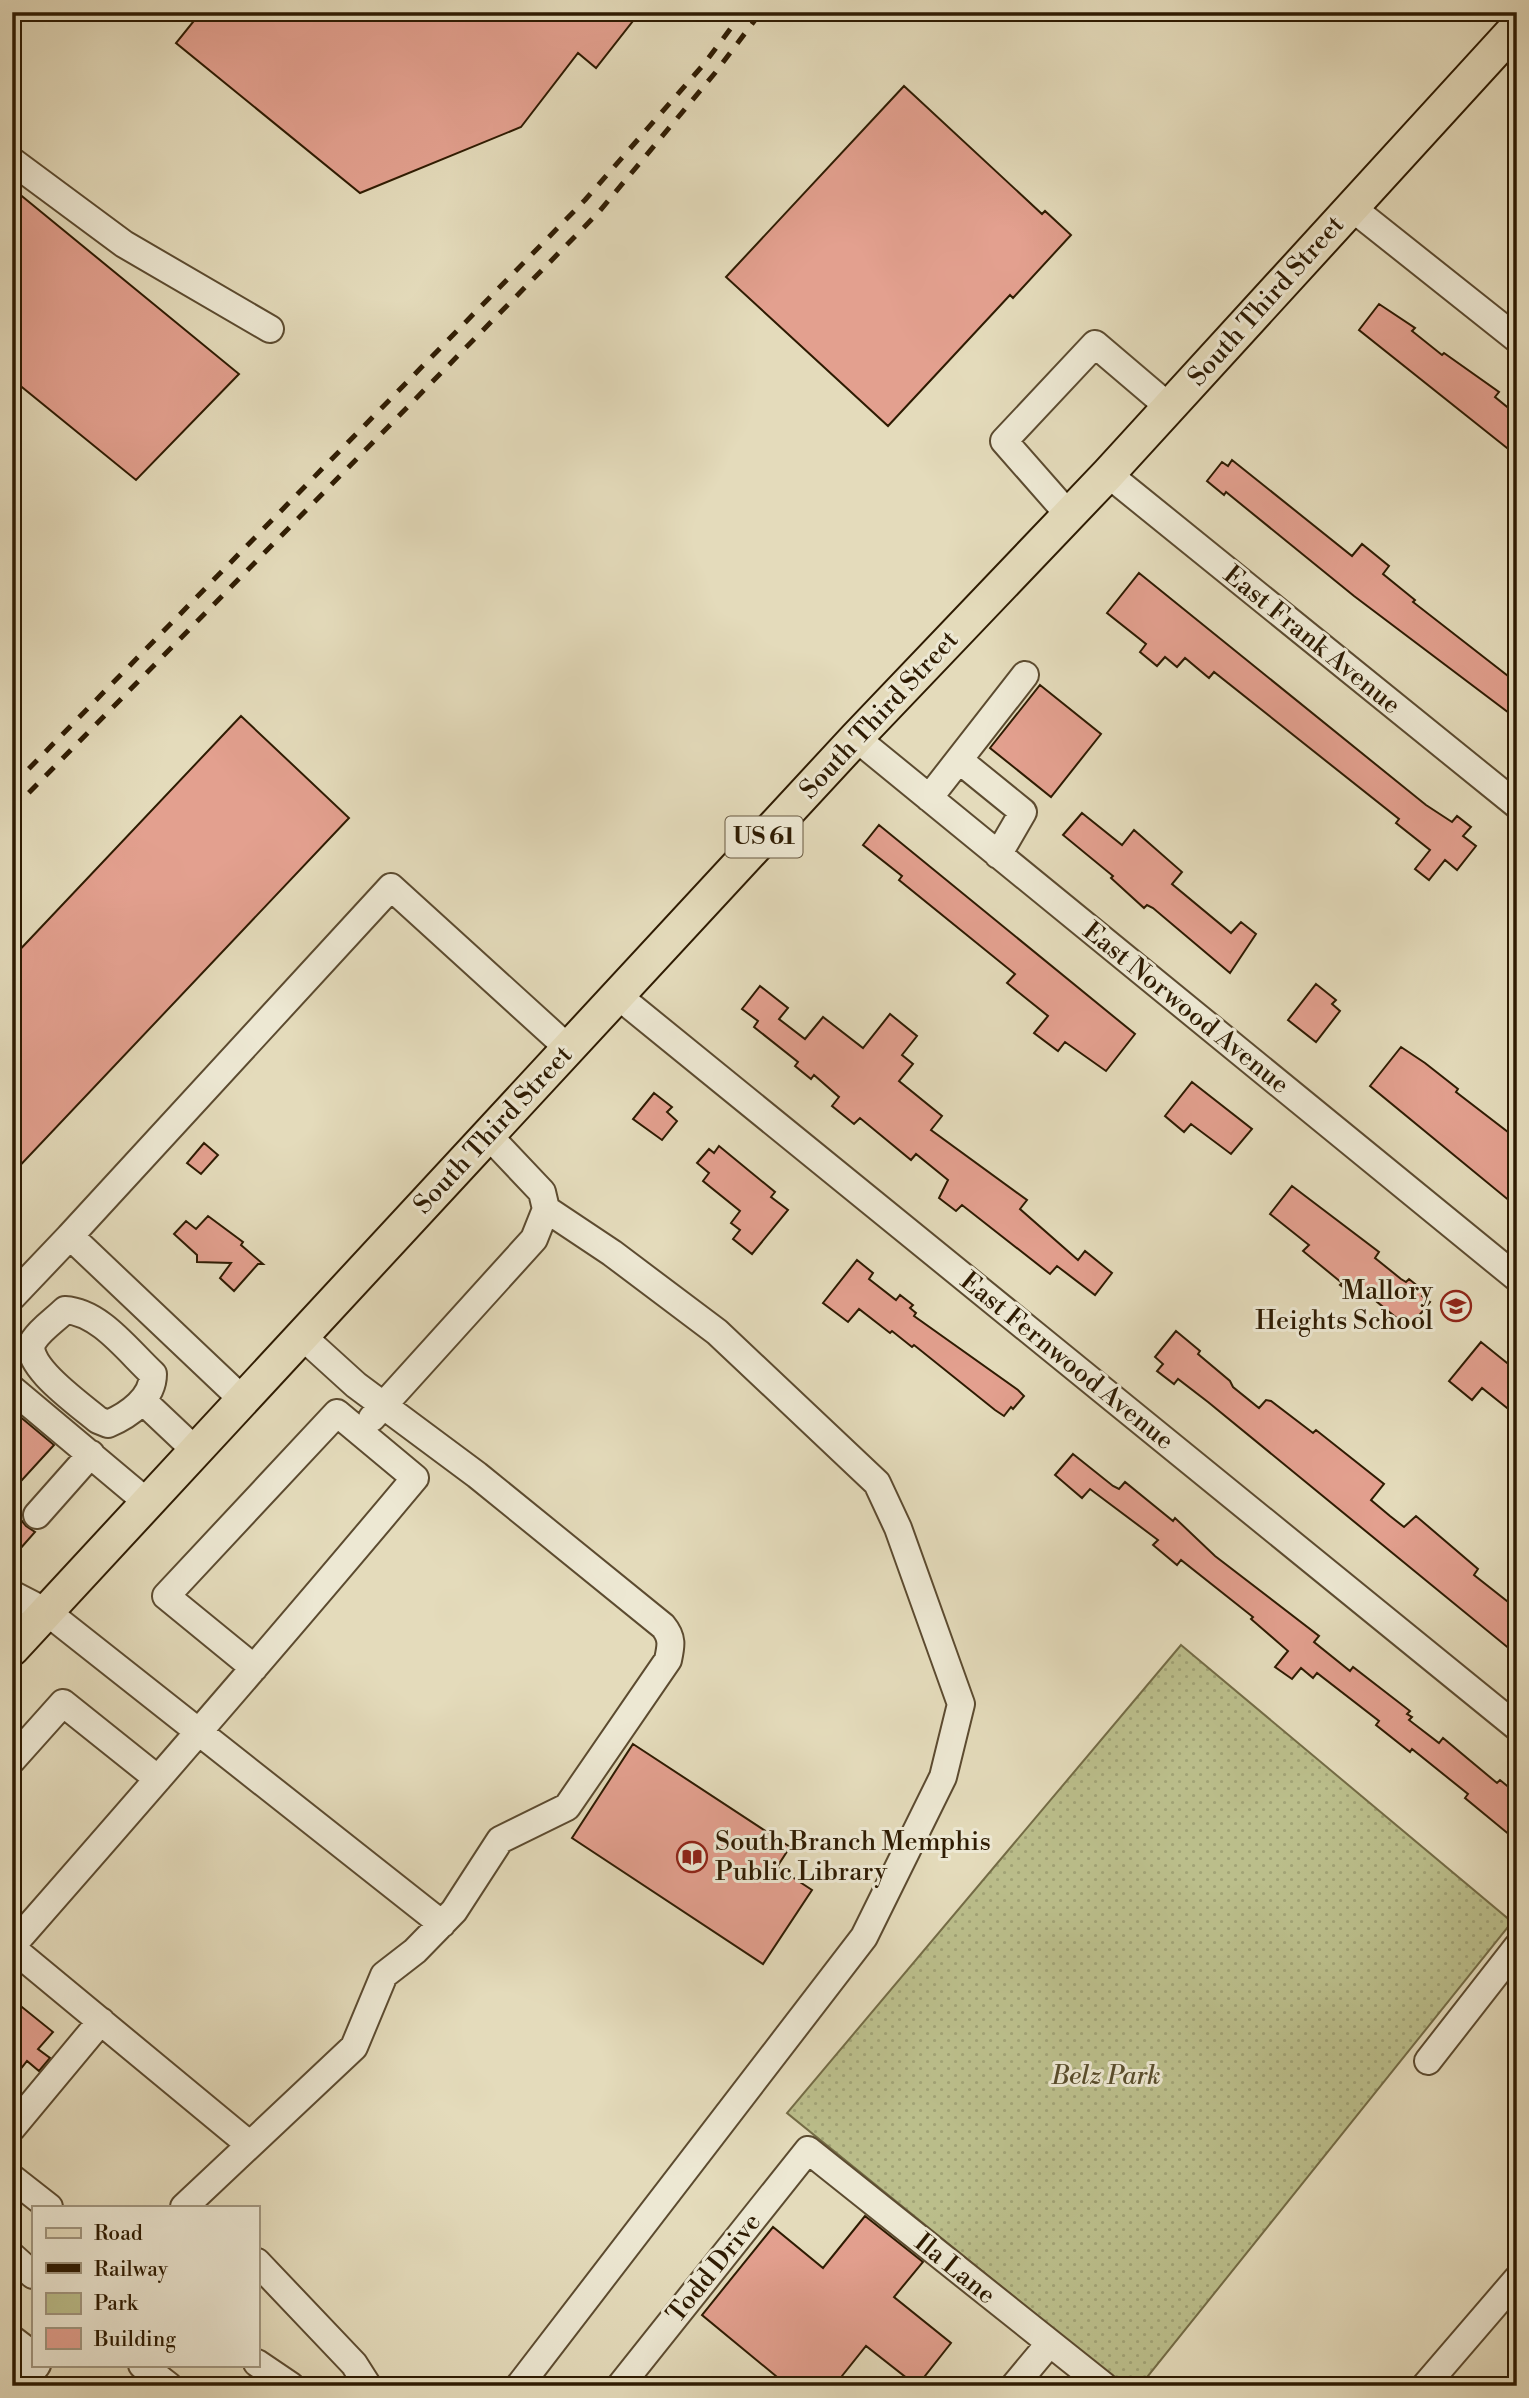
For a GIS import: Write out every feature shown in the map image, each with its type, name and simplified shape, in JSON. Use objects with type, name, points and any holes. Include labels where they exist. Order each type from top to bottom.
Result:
[{"type":"main road","name":"South Third Street","points":[[12,1649],[856,738],[1108,474],[1517,27]]},
{"type":"street","points":[[12,161],[124,244],[270,329]]},
{"type":"street","points":[[1351,207],[1517,339]]},
{"type":"street","points":[[1069,515],[1004,441],[1095,344],[1169,407]]},
{"type":"street","name":"East Frank Avenue","points":[[1108,474],[1517,806]]},
{"type":"street","points":[[929,798],[1025,675]]},
{"type":"street","name":"East Norwood Avenue","points":[[856,738],[1517,1278]]},
{"type":"street","points":[[959,760],[1023,812],[998,855]]},
{"type":"street","points":[[12,1297],[391,887],[568,1048]]},
{"type":"street","name":"East Fernwood Avenue","points":[[617,995],[1517,1727]]},
{"type":"street","points":[[360,1432],[534,1239],[546,1209],[542,1192],[488,1135]]},
{"type":"street","points":[[519,2386],[864,1937],[943,1777],[961,1704],[898,1528],[877,1483],[717,1332],[612,1253],[546,1209]]},
{"type":"street","points":[[71,1236],[243,1400]]},
{"type":"street","points":[[65,1310],[86,1314],[153,1374],[153,1385],[144,1401],[120,1419],[108,1424],[98,1420],[35,1364],[30,1351],[33,1341],[65,1310]]},
{"type":"street","points":[[195,2204],[250,2145],[354,2047],[384,1975],[454,1911],[500,1840],[567,1807],[668,1660],[671,1636],[477,1475],[384,1406],[302,1336]]},
{"type":"street","points":[[12,1389],[148,1503]]},
{"type":"street","points":[[144,1401],[196,1451]]},
{"type":"street","points":[[250,2145],[12,1947],[254,1668],[415,1478],[337,1413],[166,1596],[254,1668]]},
{"type":"street","points":[[37,1515],[91,1454]]},
{"type":"street","points":[[12,1594],[47,1612],[442,1924]]},
{"type":"street","points":[[12,1760],[63,1703],[158,1779]]},
{"type":"street","points":[[1428,2061],[1517,1947]]},
{"type":"street","points":[[12,2128],[101,2021]]},
{"type":"street","name":"Ila Lane","points":[[808,2150],[1104,2386]]},
{"type":"street","name":"Todd Drive","points":[[620,2386],[808,2150]]},
{"type":"street","points":[[12,2178],[48,2206]]},
{"type":"street","points":[[12,2256],[32,2274]]},
{"type":"street","points":[[259,2264],[354,2364],[368,2386]]},
{"type":"street","points":[[1425,2386],[1517,2278]]},
{"type":"street","points":[[12,2339],[32,2354]]},
{"type":"street","points":[[1014,2386],[1049,2344]]},
{"type":"street","points":[[259,2364],[291,2386]]},
{"type":"street","points":[[143,2366],[169,2386]]},
{"type":"green space","name":"Belz Park","points":[[1181,1645],[1512,1922],[1140,2386],[1124,2386],[787,2113]]},
{"type":"building","points":[[201,12],[640,12],[596,68],[578,53],[521,127],[360,193],[176,43]]},
{"type":"building","points":[[904,86],[1042,214],[1045,211],[1071,235],[1013,298],[1010,295],[888,426],[726,277]]},
{"type":"building","points":[[12,188],[239,374],[136,480],[12,379]]},
{"type":"building","points":[[1379,304],[1415,328],[1412,331],[1442,355],[1444,353],[1499,392],[1495,397],[1517,415],[1517,456],[1359,330]]},
{"type":"building","points":[[1232,460],[1352,556],[1362,544],[1389,566],[1383,574],[1415,600],[1413,602],[1517,683],[1517,719],[1354,596],[1226,492],[1224,495],[1207,481],[1222,462],[1228,466]]},
{"type":"building","points":[[1139,573],[1426,805],[1452,822],[1457,816],[1471,827],[1463,836],[1476,846],[1457,870],[1445,860],[1429,880],[1415,869],[1430,850],[1396,823],[1399,819],[1214,672],[1209,678],[1185,658],[1177,667],[1165,657],[1157,666],[1140,652],[1146,644],[1107,613]]},
{"type":"building","points":[[1040,685],[1101,734],[1051,797],[990,748]]},
{"type":"building","points":[[241,716],[349,818],[12,1174],[12,958]]},
{"type":"building","points":[[1082,813],[1122,845],[1134,830],[1182,872],[1172,884],[1231,933],[1241,922],[1256,934],[1230,973],[1153,908],[1147,905],[1144,908],[1111,878],[1113,876],[1063,835]]},
{"type":"building","points":[[879,825],[1135,1034],[1106,1071],[1065,1042],[1058,1051],[1034,1033],[1048,1016],[1007,983],[1015,974],[899,880],[902,876],[863,845]]},
{"type":"building","points":[[1316,984],[1336,1000],[1332,1004],[1340,1011],[1316,1042],[1288,1020]]},
{"type":"building","points":[[760,986],[788,1008],[779,1019],[805,1039],[823,1017],[863,1048],[890,1014],[917,1036],[902,1055],[913,1064],[899,1081],[942,1116],[931,1130],[1027,1200],[1020,1209],[1078,1260],[1085,1251],[1112,1273],[1095,1295],[1057,1266],[1050,1274],[962,1205],[956,1211],[939,1198],[948,1180],[916,1154],[911,1160],[860,1118],[854,1124],[832,1106],[839,1097],[814,1075],[811,1079],[795,1066],[798,1062],[754,1027],[758,1021],[742,1009]]},
{"type":"building","points":[[1401,1047],[1458,1089],[1456,1092],[1517,1139],[1517,1207],[1370,1086]]},
{"type":"building","points":[[1192,1082],[1252,1129],[1231,1154],[1191,1124],[1184,1132],[1165,1116]]},
{"type":"building","points":[[654,1093],[672,1107],[667,1112],[677,1121],[662,1140],[633,1119]]},
{"type":"building","points":[[204,1143],[218,1155],[201,1174],[187,1163]]},
{"type":"building","points":[[719,1146],[775,1192],[771,1197],[788,1210],[752,1254],[733,1239],[740,1230],[731,1223],[740,1211],[703,1181],[709,1173],[697,1163],[709,1149],[714,1153]]},
{"type":"building","points":[[1292,1186],[1379,1252],[1375,1258],[1401,1279],[1406,1282],[1409,1279],[1425,1292],[1422,1296],[1430,1302],[1409,1328],[1366,1293],[1360,1300],[1340,1285],[1342,1283],[1303,1251],[1309,1245],[1270,1214]]},
{"type":"building","points":[[208,1216],[243,1242],[241,1245],[263,1264],[258,1264],[234,1291],[220,1278],[231,1263],[197,1262],[197,1255],[174,1234],[186,1221],[196,1229]]},
{"type":"building","points":[[857,1260],[873,1273],[869,1279],[896,1300],[900,1295],[913,1305],[910,1308],[916,1313],[914,1316],[1018,1390],[1024,1396],[1013,1409],[1011,1407],[1004,1416],[914,1345],[912,1347],[892,1331],[890,1333],[859,1309],[848,1322],[823,1303]]},
{"type":"building","points":[[1176,1331],[1200,1351],[1198,1354],[1230,1381],[1233,1387],[1259,1408],[1266,1400],[1271,1401],[1313,1433],[1316,1430],[1384,1484],[1371,1500],[1390,1516],[1404,1527],[1416,1516],[1478,1569],[1474,1575],[1517,1609],[1517,1655],[1208,1402],[1178,1379],[1174,1384],[1157,1371],[1163,1364],[1155,1357]]},
{"type":"building","points":[[1481,1342],[1517,1371],[1517,1416],[1482,1388],[1472,1400],[1449,1381]]},
{"type":"building","points":[[12,1410],[54,1445],[12,1491]]},
{"type":"building","points":[[1073,1454],[1113,1486],[1119,1489],[1125,1482],[1173,1521],[1175,1518],[1215,1556],[1319,1636],[1314,1642],[1350,1671],[1353,1667],[1410,1711],[1407,1714],[1412,1717],[1409,1720],[1439,1743],[1443,1738],[1497,1783],[1500,1780],[1517,1794],[1517,1841],[1465,1798],[1468,1794],[1412,1749],[1410,1752],[1376,1725],[1379,1721],[1317,1673],[1313,1678],[1301,1668],[1292,1679],[1275,1667],[1288,1651],[1251,1619],[1253,1617],[1181,1560],[1177,1565],[1153,1545],[1158,1540],[1090,1489],[1082,1498],[1055,1475]]},
{"type":"building","points":[[12,1509],[26,1526],[35,1532],[12,1558]]},
{"type":"building","name":"South Branch Memphis Public Library","points":[[633,1744],[790,1847],[777,1867],[812,1890],[763,1964],[572,1838]]},
{"type":"building","points":[[12,1999],[53,2032],[38,2049],[50,2058],[39,2071],[27,2061],[12,2080]]},
{"type":"building","points":[[865,2216],[923,2262],[894,2297],[951,2343],[917,2386],[866,2346],[842,2376],[855,2386],[788,2386],[702,2315],[773,2227],[823,2268]]},
{"type":"railway","points":[[12,786],[585,200],[704,64],[743,12]]},
{"type":"railway","points":[[12,810],[598,213],[715,73],[761,12]]},
{"type":"place","name":"Mallory Heights School","points":[[1456,1306]]},
{"type":"place","name":"South Branch Memphis Public Library","points":[[692,1857]]}]
